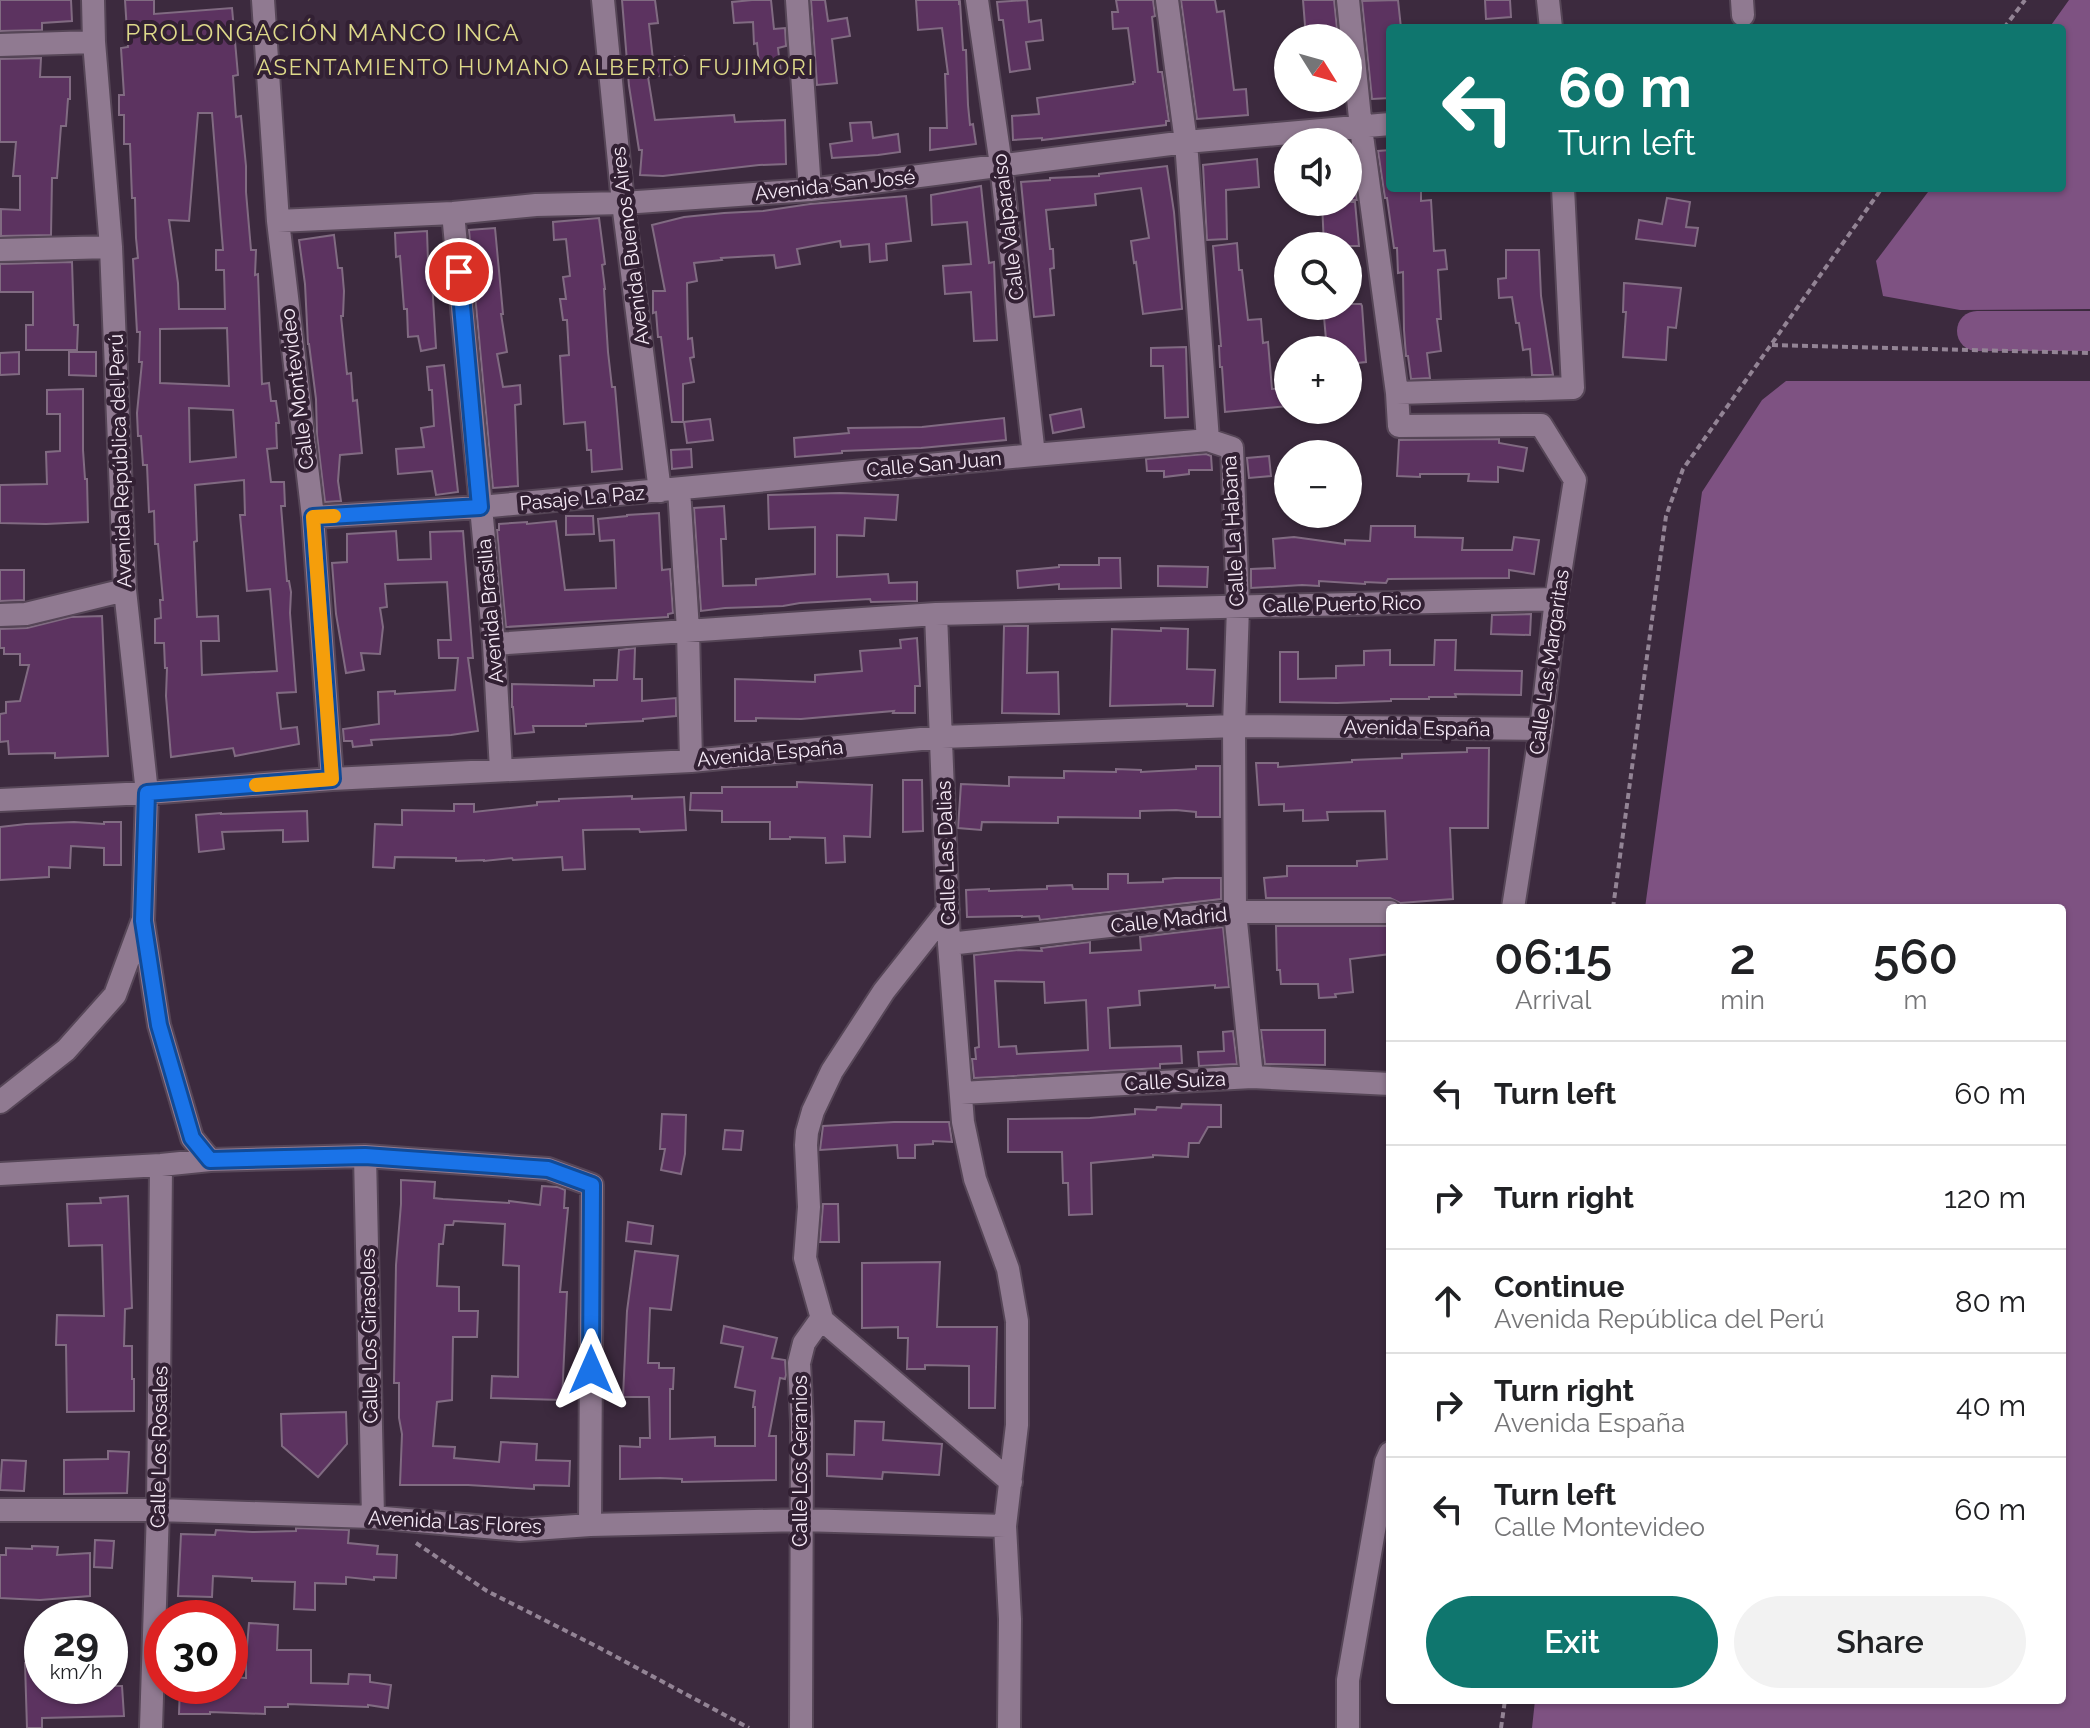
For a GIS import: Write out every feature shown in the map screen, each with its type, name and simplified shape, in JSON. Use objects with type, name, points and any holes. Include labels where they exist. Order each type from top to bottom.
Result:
[{"type":"street","name":"Avenida República del Perú","points":[[93,0],[111,247],[125,590],[147,793],[143,921]]},
{"type":"street","name":"Calle Montevideo","points":[[263,0],[278,221],[313,517],[332,779]]},
{"type":"street","name":"Avenida Buenos Aires","points":[[603,0],[623,203],[670,490],[688,630],[691,761]]},
{"type":"street","points":[[797,0],[810,190]]},
{"type":"street","name":"Calle Valparaíso","points":[[977,0],[1001,165],[1034,455]]},
{"type":"street","name":"Calle La Habana","points":[[1167,0],[1186,142],[1208,440],[1232,448],[1238,607],[1234,726],[1235,912],[1252,1077]]},
{"type":"street","points":[[1348,0],[1361,128]]},
{"type":"street","points":[[1548,0],[1551,24]]},
{"type":"street","points":[[0,45],[94,42]]},
{"type":"street","name":"Avenida San José","points":[[1361,128],[1386,125]]},
{"type":"street","name":"Avenida San José","points":[[278,221],[810,190],[1186,142],[1274,135]]},
{"type":"street","points":[[1362,135],[1397,393],[1573,388],[1563,192]]},
{"type":"street","name":"Avenida Brasilia","points":[[453,213],[494,644],[501,770]]},
{"type":"street","points":[[0,250],[111,247]]},
{"type":"street","name":"Calle Las Margaritas","points":[[1397,393],[1399,426],[1541,425],[1575,480],[1514,904]]},
{"type":"street","name":"Calle San Juan","points":[[670,490],[1208,440]]},
{"type":"street","name":"Pasaje La Paz","points":[[313,517],[480,507],[670,490]]},
{"type":"street","points":[[0,615],[26,614],[125,590]]},
{"type":"street","name":"Calle Puerto Rico","points":[[494,644],[936,614],[1556,599]]},
{"type":"street","name":"Calle Las Dalias","points":[[936,614],[949,944],[963,1122],[975,1179],[1000,1244],[1014,1295],[1017,1321],[1017,1425],[1005,1526],[1010,1619],[1009,1728]]},
{"type":"street","name":"Avenida España","points":[[0,800],[691,761],[942,737],[1234,726],[1541,729]]},
{"type":"street","points":[[948,910],[884,991],[832,1071],[813,1111],[806,1145],[809,1207],[805,1258],[821,1319],[1011,1482]]},
{"type":"street","name":"Calle Madrid","points":[[949,944],[1235,912],[1386,912]]},
{"type":"street","points":[[0,1102],[66,1050],[115,995],[143,921]]},
{"type":"street","points":[[143,921],[159,1025],[192,1138],[210,1160]]},
{"type":"street","name":"Calle Suiza","points":[[961,1093],[1252,1077],[1386,1084]]},
{"type":"street","points":[[0,1174],[210,1160],[365,1156],[548,1169],[592,1185],[590,1525]]},
{"type":"street","name":"Calle Los Girasoles","points":[[365,1156],[373,1517]]},
{"type":"street","name":"Calle Los Rosales","points":[[151,1728],[158,1510],[161,1165]]},
{"type":"street","name":"Calle Los Geranios","points":[[801,1728],[802,1422],[799,1363],[804,1343],[821,1319]]},
{"type":"street","points":[[1348,1728],[1348,1680],[1386,1462]]},
{"type":"street","name":"Avenida Las Flores","points":[[0,1510],[158,1510],[373,1517],[520,1530],[590,1525],[801,1520],[1005,1526]]},
{"type":"path","points":[[2007,24],[2025,0]]},
{"type":"path","points":[[1614,904],[1666,516],[1683,469],[1879,192]]},
{"type":"path","points":[[1772,345],[2090,353]]},
{"type":"path","points":[[406,1538],[487,1591],[749,1728]]},
{"type":"path","points":[[1501,1728],[1504,1704]]},
{"type":"shaded area","points":[[2069,0],[2090,0],[2090,309],[1960,310],[1883,296],[1876,261],[1928,192],[2066,192],[2066,24],[2052,24]]},
{"type":"shaded area","points":[[1786,381],[2090,381],[2090,1728],[1532,1728],[1535,1704],[2066,1704],[2066,904],[1646,904],[1702,492],[1762,400]]},
{"type":"building","points":[[0,0],[71,0],[72,21],[42,23],[42,30],[0,31]]},
{"type":"building","points":[[125,0],[154,0],[154,14],[232,8],[238,75],[233,76],[236,117],[241,116],[251,250],[256,250],[255,275],[258,274],[262,384],[269,383],[271,401],[276,401],[279,423],[276,423],[277,448],[267,449],[271,482],[284,482],[285,506],[281,506],[287,581],[291,592],[296,692],[277,693],[281,729],[297,727],[299,744],[235,756],[233,748],[171,757],[164,643],[155,643],[155,619],[161,618],[160,600],[163,600],[158,544],[155,544],[154,511],[149,512],[147,465],[143,465],[141,436],[138,436],[142,362],[139,362],[140,332],[137,332],[133,259],[138,258],[135,198],[132,198],[130,144],[124,144],[124,115],[119,115],[119,95],[124,95],[121,48],[128,47]],"holes":[[[198,113],[212,113],[223,250],[216,250],[216,270],[224,270],[225,309],[179,309],[169,220],[189,221]],[[227,328],[229,386],[160,383],[160,329]],[[189,408],[233,410],[236,457],[190,462]],[[244,480],[245,515],[240,515],[247,591],[270,589],[277,671],[202,675],[201,641],[219,641],[218,616],[197,617],[195,485]]]},
{"type":"building","points":[[622,0],[655,0],[658,23],[649,24],[653,60],[684,56],[686,73],[648,77],[655,120],[734,115],[735,122],[785,120],[786,164],[663,176],[640,175],[642,150],[639,150],[629,86]]},
{"type":"building","points":[[771,0],[774,29],[785,28],[786,46],[778,48],[781,73],[760,75],[753,22],[734,23],[732,2]]},
{"type":"building","points":[[811,0],[825,0],[828,21],[847,18],[850,36],[832,39],[837,83],[817,85]]},
{"type":"building","points":[[916,0],[960,2],[970,125],[973,124],[976,144],[930,150],[930,128],[947,128],[945,74],[948,74],[942,28],[918,30]]},
{"type":"building","points":[[1027,0],[1029,22],[1041,20],[1043,40],[1026,42],[1030,69],[1010,72],[1003,20],[999,20],[997,2]]},
{"type":"building","points":[[1116,0],[1153,0],[1158,72],[1162,72],[1169,121],[1166,125],[1042,140],[1013,140],[1012,116],[1039,114],[1037,98],[1135,82],[1128,28],[1113,29],[1112,12],[1118,12]]},
{"type":"building","points":[[1181,0],[1215,0],[1217,12],[1224,11],[1234,90],[1246,89],[1248,115],[1197,119]]},
{"type":"building","points":[[1303,0],[1334,0],[1337,24],[1305,24]]},
{"type":"building","points":[[1398,0],[1401,24],[1386,24],[1386,98],[1372,99],[1362,1]]},
{"type":"building","points":[[1485,0],[1510,0],[1511,17],[1486,19]]},
{"type":"building","points":[[41,58],[40,77],[70,77],[70,99],[66,126],[61,126],[57,178],[52,178],[51,235],[1,236],[1,209],[20,210],[20,176],[13,176],[16,142],[0,142],[0,59]]},
{"type":"building","points":[[871,122],[873,138],[898,134],[900,152],[832,158],[830,144],[852,141],[850,123]]},
{"type":"building","points":[[1386,150],[1386,192],[1421,192],[1421,201],[1431,200],[1434,251],[1445,250],[1447,269],[1438,270],[1441,319],[1437,319],[1441,351],[1427,353],[1430,378],[1411,379],[1404,330],[1403,272],[1398,273],[1397,248],[1394,248],[1378,151]]},
{"type":"building","points":[[1257,159],[1259,187],[1226,190],[1227,239],[1207,240],[1203,165]]},
{"type":"building","points":[[1167,166],[1182,309],[1143,314],[1131,241],[1149,238],[1141,188],[1095,194],[1096,205],[1046,210],[1050,249],[1053,249],[1054,268],[1050,269],[1054,315],[1034,317],[1021,182],[1099,176]]},
{"type":"building","points":[[981,186],[989,263],[994,262],[997,340],[974,341],[971,292],[945,294],[943,266],[971,264],[967,222],[932,225],[931,195]]},
{"type":"building","points":[[906,196],[911,241],[886,244],[887,260],[870,262],[869,244],[841,247],[840,241],[797,249],[800,264],[776,268],[774,255],[694,263],[697,281],[687,283],[688,339],[692,338],[694,357],[690,358],[694,382],[683,384],[683,422],[672,422],[661,337],[658,337],[656,312],[653,313],[653,291],[665,291],[652,225],[684,217]]},
{"type":"building","points":[[1667,198],[1690,202],[1686,227],[1698,228],[1695,246],[1636,239],[1639,220],[1662,224]]},
{"type":"building","points":[[1323,216],[1356,216],[1358,232],[1323,232]]},
{"type":"building","points":[[599,218],[605,264],[602,265],[608,352],[612,387],[615,387],[622,469],[592,472],[585,422],[564,424],[560,356],[569,355],[567,320],[563,320],[560,299],[566,299],[563,277],[570,276],[566,239],[554,240],[553,222]]},
{"type":"building","points":[[495,228],[507,352],[497,354],[503,387],[520,385],[521,404],[515,405],[518,486],[493,488],[469,230]]},
{"type":"building","points":[[427,231],[428,261],[431,261],[434,281],[436,348],[421,351],[418,336],[408,337],[407,309],[404,309],[395,233]]},
{"type":"building","points":[[334,235],[338,268],[342,268],[344,291],[341,316],[347,374],[351,373],[353,401],[357,400],[362,453],[340,455],[338,481],[341,501],[325,502],[299,240]]},
{"type":"building","points":[[1237,243],[1248,320],[1261,319],[1263,343],[1268,342],[1274,407],[1225,412],[1213,246]]},
{"type":"building","points":[[1506,250],[1539,250],[1541,296],[1553,375],[1532,375],[1530,349],[1523,350],[1512,297],[1499,298],[1498,279],[1506,278]]},
{"type":"building","points":[[72,262],[74,325],[78,325],[77,350],[26,350],[26,325],[33,325],[33,292],[0,292],[0,264]]},
{"type":"building","points":[[1624,283],[1681,288],[1676,328],[1668,327],[1666,360],[1623,357]]},
{"type":"building","points":[[1362,306],[1366,362],[1362,362],[1362,336],[1326,336],[1324,320],[1362,320]]},
{"type":"building","points":[[1186,347],[1188,417],[1165,418],[1163,366],[1151,366],[1151,348]]},
{"type":"building","points":[[19,352],[19,374],[0,375],[0,353]]},
{"type":"building","points":[[69,352],[96,352],[96,376],[69,375]]},
{"type":"building","points":[[444,365],[458,492],[436,495],[432,471],[398,474],[396,449],[424,447],[421,428],[434,426],[427,367]]},
{"type":"building","points":[[83,389],[88,522],[0,523],[0,485],[47,484],[46,452],[60,451],[60,414],[47,414],[47,390]]},
{"type":"building","points":[[1081,409],[1084,427],[1053,433],[1050,415]]},
{"type":"building","points":[[1004,418],[1006,440],[795,457],[794,438],[849,433],[848,428],[922,427]]},
{"type":"building","points":[[710,419],[713,440],[687,443],[684,422]]},
{"type":"building","points":[[1499,439],[1499,443],[1527,448],[1523,471],[1498,467],[1498,482],[1468,481],[1469,474],[1397,476],[1399,440]]},
{"type":"building","points":[[691,449],[692,467],[672,469],[671,450]]},
{"type":"building","points":[[1211,456],[1212,470],[1189,470],[1189,474],[1164,477],[1164,471],[1147,471],[1146,459]]},
{"type":"building","points":[[1269,456],[1271,476],[1249,478],[1247,458]]},
{"type":"building","points":[[768,495],[898,495],[896,520],[865,518],[864,536],[837,535],[837,577],[888,574],[889,583],[917,582],[917,601],[871,602],[870,599],[701,611],[694,508],[724,506],[726,539],[721,539],[723,586],[756,585],[756,579],[815,574],[815,527],[769,529]]},
{"type":"building","points":[[659,513],[662,570],[670,569],[673,613],[668,617],[506,627],[497,530],[499,524],[556,521],[565,590],[616,588],[614,540],[600,541],[598,519]]},
{"type":"building","points":[[566,516],[593,516],[594,534],[566,535]]},
{"type":"building","points":[[1371,526],[1415,526],[1415,537],[1463,538],[1462,550],[1512,550],[1514,537],[1539,540],[1534,574],[1509,570],[1509,578],[1388,579],[1386,583],[1365,584],[1319,581],[1319,586],[1251,588],[1251,569],[1275,568],[1273,539],[1294,537],[1345,544],[1345,540],[1370,541]]},
{"type":"building","points":[[396,531],[398,560],[431,559],[430,532],[463,531],[473,658],[468,658],[478,731],[371,740],[372,745],[353,747],[352,741],[344,741],[343,729],[379,724],[378,692],[395,691],[395,694],[455,690],[458,658],[439,658],[438,640],[451,640],[447,582],[385,584],[387,607],[380,608],[383,627],[380,654],[361,653],[364,670],[346,673],[336,614],[332,563],[347,562],[347,534]]},
{"type":"building","points":[[1099,558],[1120,558],[1121,588],[1059,589],[1059,584],[1018,588],[1017,571],[1059,565],[1099,565]]},
{"type":"building","points":[[1158,566],[1208,567],[1207,587],[1158,586]]},
{"type":"building","points":[[0,570],[24,570],[24,600],[0,601]]},
{"type":"building","points":[[1531,614],[1530,635],[1491,634],[1492,615]]},
{"type":"building","points":[[102,616],[108,756],[55,758],[55,753],[9,754],[8,741],[0,742],[0,714],[6,713],[6,702],[20,701],[29,665],[20,665],[20,654],[4,654],[4,648],[0,648],[0,629],[27,628],[71,617]]},
{"type":"building","points":[[1004,626],[1028,626],[1027,673],[1058,672],[1059,714],[1002,713]]},
{"type":"building","points":[[1161,628],[1188,629],[1187,669],[1215,670],[1213,706],[1110,706],[1112,629],[1161,631]]},
{"type":"building","points":[[917,638],[920,686],[915,686],[915,713],[894,711],[735,721],[735,679],[815,682],[815,675],[862,671],[860,651],[901,648],[900,640]]},
{"type":"building","points":[[1435,640],[1456,640],[1455,670],[1522,671],[1521,695],[1455,694],[1456,697],[1391,701],[1280,702],[1280,652],[1298,652],[1298,679],[1336,678],[1336,666],[1364,665],[1364,651],[1390,650],[1390,665],[1434,665]]},
{"type":"building","points":[[635,648],[634,679],[642,679],[642,701],[676,698],[676,716],[586,726],[533,726],[534,732],[515,734],[512,684],[594,686],[594,680],[617,680],[619,650]]},
{"type":"building","points":[[1467,748],[1489,748],[1488,828],[1450,828],[1453,899],[1400,903],[1390,898],[1266,898],[1264,878],[1287,876],[1287,866],[1357,866],[1357,861],[1387,859],[1385,811],[1327,812],[1328,820],[1303,821],[1303,810],[1284,811],[1284,804],[1259,805],[1256,763],[1278,763],[1278,767],[1352,762],[1402,758],[1402,754],[1467,752]]},
{"type":"building","points":[[1196,766],[1220,766],[1220,817],[1196,817],[1196,812],[1176,810],[1140,811],[1140,818],[1058,817],[1058,823],[982,822],[981,830],[958,828],[961,784],[1009,786],[1009,777],[1064,778],[1064,771],[1116,772],[1116,769],[1141,772],[1196,769]]},
{"type":"building","points":[[903,780],[922,780],[923,831],[903,832]]},
{"type":"building","points":[[797,782],[872,785],[870,837],[844,836],[845,862],[826,863],[825,838],[770,839],[770,822],[722,822],[722,811],[690,810],[691,793],[722,793],[722,787],[797,787]]},
{"type":"building","points":[[632,796],[632,799],[684,797],[686,830],[583,830],[585,869],[563,870],[562,857],[456,861],[456,858],[395,857],[394,868],[373,867],[375,824],[402,825],[402,810],[454,811],[454,804],[474,804],[474,812],[537,805],[537,802],[559,799]]},
{"type":"building","points":[[307,811],[308,841],[283,842],[283,830],[222,832],[224,849],[199,852],[196,815]]},
{"type":"building","points":[[121,822],[121,865],[104,865],[104,848],[71,846],[70,868],[49,867],[49,877],[0,880],[0,827]]},
{"type":"building","points":[[1108,874],[1128,874],[1128,883],[1163,882],[1163,879],[1175,878],[1221,878],[1221,899],[1040,920],[1039,916],[967,917],[966,890],[1047,889],[1047,886],[1072,885],[1073,889],[1108,889]]},
{"type":"building","points":[[1276,926],[1386,926],[1386,954],[1350,959],[1353,992],[1319,998],[1318,984],[1281,984],[1280,970],[1277,970]]},
{"type":"building","points":[[1223,927],[1229,987],[1215,988],[1215,985],[1139,991],[1140,1005],[1108,1008],[1110,1048],[1181,1046],[1182,1063],[1160,1064],[1160,1068],[974,1078],[972,1059],[976,1059],[975,1048],[979,1047],[974,955],[1018,950],[1042,951],[1041,948],[1090,942],[1090,953],[1141,950],[1140,937]],"holes":[[[995,981],[1044,982],[1045,1003],[1086,1000],[1088,1050],[1017,1054],[1016,1046],[999,1047]]]},
{"type":"building","points":[[1261,1030],[1325,1030],[1325,1065],[1265,1064]]},
{"type":"building","points":[[1233,1031],[1237,1064],[1199,1066],[1198,1052],[1224,1051],[1223,1032]]},
{"type":"building","points":[[1182,1104],[1221,1105],[1221,1127],[1208,1127],[1199,1143],[1189,1143],[1188,1157],[1153,1155],[1091,1163],[1092,1214],[1069,1215],[1068,1183],[1063,1183],[1062,1152],[1008,1152],[1008,1119],[1090,1118],[1135,1114],[1135,1109],[1181,1108]]},
{"type":"building","points":[[662,1114],[686,1115],[681,1174],[661,1170],[665,1149],[660,1149]]},
{"type":"building","points":[[949,1122],[952,1142],[933,1141],[933,1144],[915,1145],[915,1158],[898,1158],[897,1145],[820,1150],[823,1126]]},
{"type":"building","points":[[725,1130],[743,1131],[741,1150],[723,1149]]},
{"type":"building","points":[[401,1180],[435,1182],[434,1198],[540,1205],[542,1186],[565,1190],[564,1208],[568,1208],[560,1292],[567,1292],[562,1400],[491,1398],[492,1376],[518,1377],[519,1266],[503,1265],[505,1224],[454,1221],[453,1225],[445,1225],[443,1244],[439,1244],[437,1286],[459,1287],[459,1311],[478,1311],[477,1337],[453,1337],[452,1400],[437,1402],[433,1446],[455,1447],[454,1458],[499,1462],[501,1442],[537,1444],[536,1460],[570,1461],[569,1486],[534,1485],[534,1489],[400,1485],[402,1434],[399,1383],[394,1383]]},
{"type":"building","points":[[128,1196],[132,1308],[125,1309],[124,1346],[132,1346],[134,1411],[67,1412],[66,1345],[56,1345],[57,1315],[104,1316],[102,1245],[69,1246],[67,1204],[101,1203],[100,1198]]},
{"type":"building","points":[[823,1204],[838,1204],[839,1242],[820,1242]]},
{"type":"building","points":[[628,1222],[653,1226],[651,1244],[626,1241]]},
{"type":"building","points":[[635,1251],[678,1256],[671,1310],[650,1308],[648,1363],[659,1363],[659,1368],[674,1368],[673,1389],[670,1389],[670,1439],[715,1437],[715,1446],[755,1446],[755,1391],[735,1387],[743,1347],[721,1343],[724,1326],[777,1338],[772,1358],[785,1360],[786,1375],[785,1379],[780,1378],[769,1436],[776,1436],[776,1480],[682,1482],[682,1479],[620,1479],[620,1446],[640,1447],[640,1438],[650,1438],[649,1397],[623,1397],[627,1311]]},
{"type":"building","points":[[940,1262],[937,1327],[997,1327],[995,1408],[969,1408],[969,1366],[925,1365],[925,1369],[907,1369],[908,1338],[898,1338],[898,1327],[862,1328],[862,1263]]},
{"type":"building","points":[[346,1412],[347,1444],[318,1477],[282,1446],[281,1414]]},
{"type":"building","points":[[855,1421],[884,1422],[883,1440],[942,1444],[939,1475],[883,1472],[882,1479],[827,1476],[827,1454],[854,1455]]},
{"type":"building","points":[[108,1451],[129,1452],[127,1493],[64,1494],[64,1460],[108,1459]]},
{"type":"building","points":[[2,1460],[26,1461],[24,1491],[0,1490]]},
{"type":"building","points":[[296,1528],[349,1530],[348,1543],[378,1546],[377,1554],[397,1555],[396,1578],[374,1577],[374,1580],[346,1577],[346,1584],[315,1583],[315,1610],[294,1609],[295,1582],[213,1576],[212,1597],[178,1596],[181,1534],[215,1535],[216,1530],[296,1531]]},
{"type":"building","points":[[95,1540],[114,1541],[112,1568],[94,1567]]},
{"type":"building","points":[[32,1546],[58,1547],[57,1555],[90,1553],[90,1596],[40,1600],[0,1598],[0,1555],[6,1555],[6,1548],[32,1549]]},
{"type":"building","points":[[249,1623],[278,1625],[277,1650],[311,1650],[311,1683],[348,1684],[349,1674],[370,1675],[370,1682],[391,1685],[388,1708],[288,1704],[288,1707],[265,1707],[265,1714],[179,1714],[179,1704],[248,1704]]},
{"type":"building","points":[[26,1704],[123,1704],[124,1716],[42,1718],[42,1728],[27,1728]]},
{"type":"waterway","points":[[1977,331],[2090,331]]},
{"type":"slow traffic","points":[[256,785],[332,779],[313,517],[334,516]]},
{"type":"district","name":"PROLONGACIÓN MANCO INCA","points":[[323,32]]},
{"type":"district","name":"ASENTAMIENTO HUMANO ALBERTO FUJIMORI","points":[[536,67]]},
{"type":"route","points":[[459,272],[480,507],[313,517],[332,779],[147,793],[143,921],[159,1025],[192,1138],[210,1160],[365,1156],[548,1169],[592,1185],[591,1370]]}]
